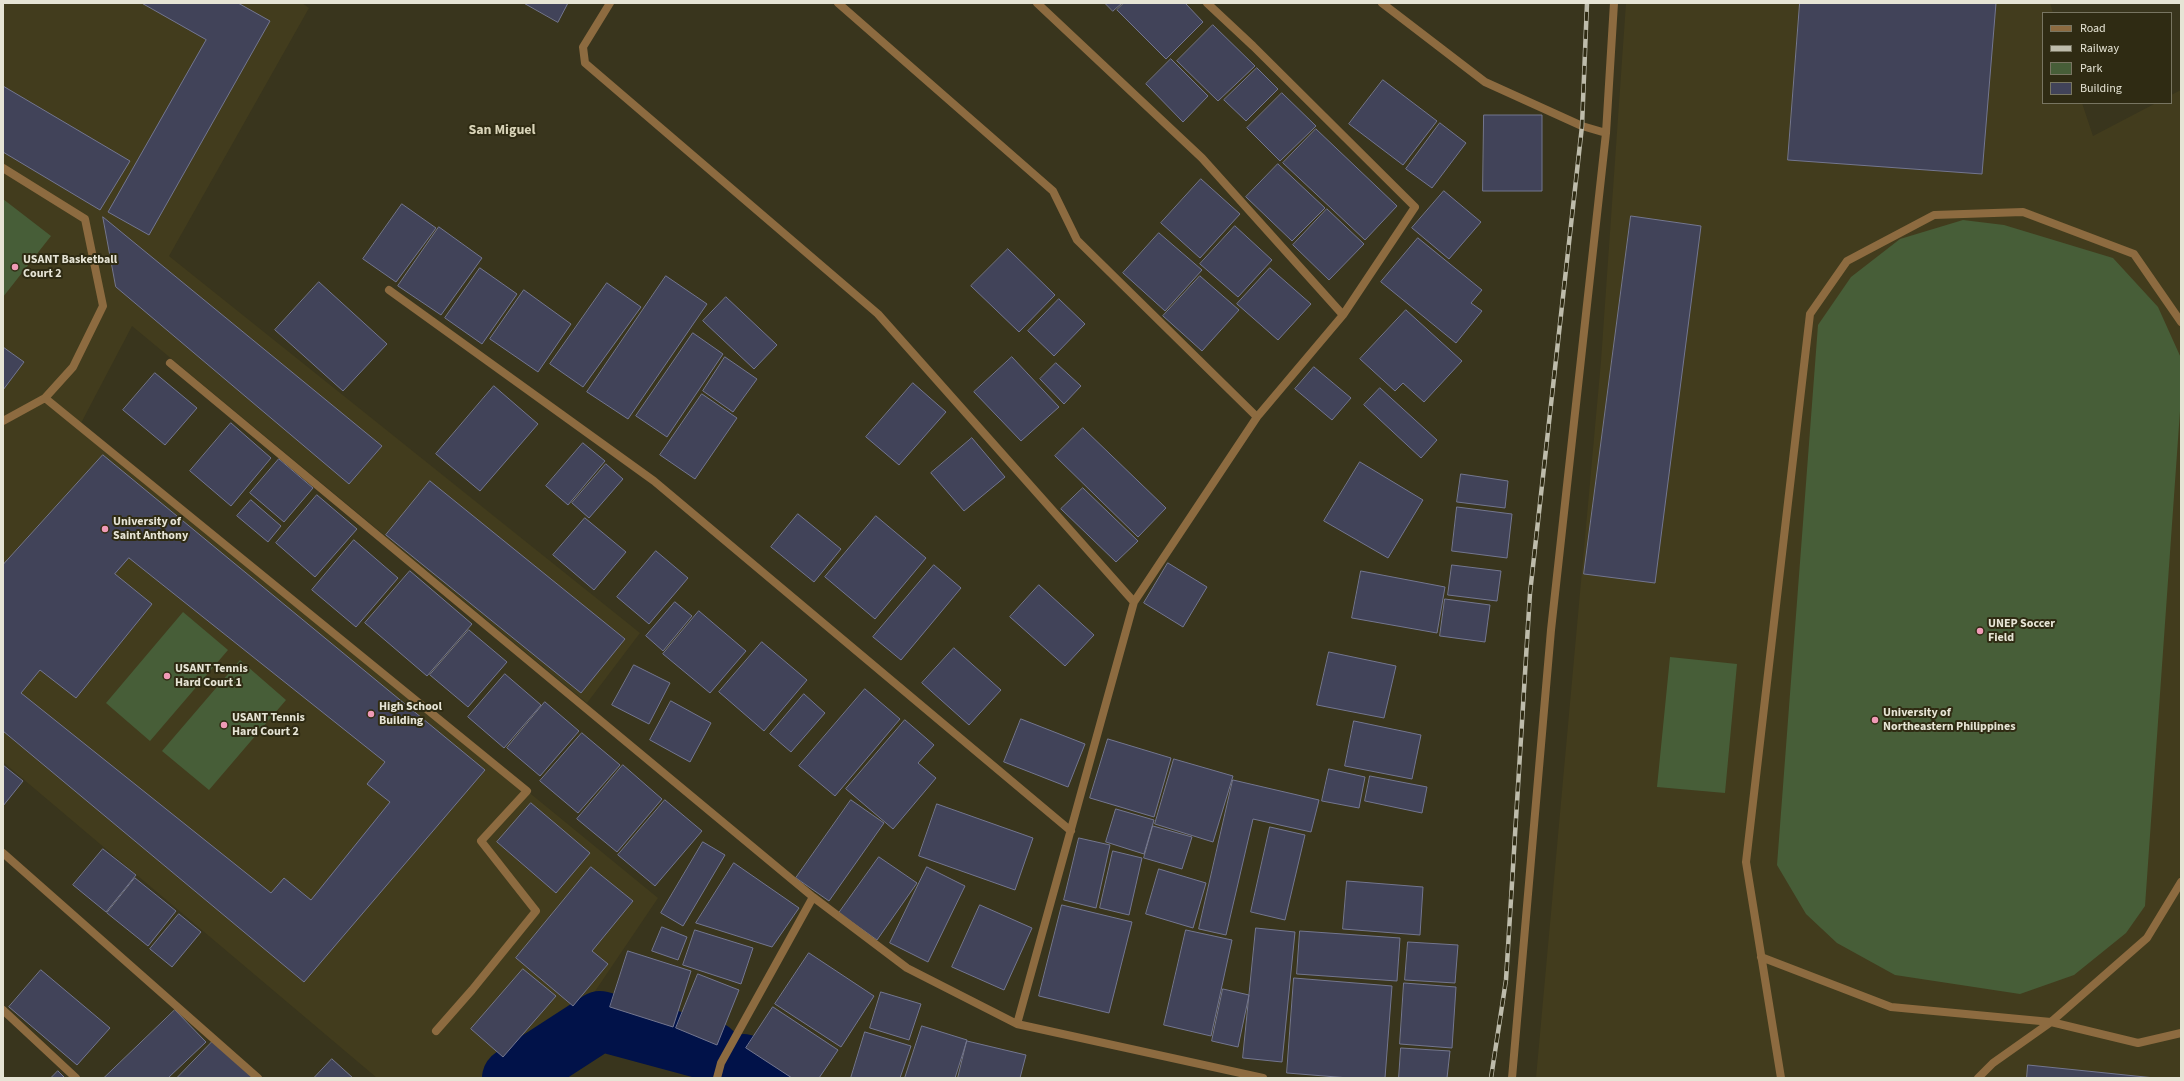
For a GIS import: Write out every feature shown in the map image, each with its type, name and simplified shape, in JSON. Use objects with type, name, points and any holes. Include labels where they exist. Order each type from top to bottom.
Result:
[{"type":"street","points":[[610,3],[582,47],[585,63],[878,314],[1134,602]]},
{"type":"street","points":[[838,3],[1053,191],[1077,240],[1257,418]]},
{"type":"street","points":[[1037,3],[1202,158],[1343,315]]},
{"type":"street","points":[[1017,1024],[1134,602],[1257,418],[1343,315],[1415,207],[1254,46],[1207,3]]},
{"type":"street","points":[[1382,3],[1485,82],[1582,126],[1606,132]]},
{"type":"street","points":[[1512,1078],[1551,630],[1606,132],[1614,3]]},
{"type":"street","points":[[3,168],[85,219],[104,306],[73,367],[45,398],[3,421]]},
{"type":"street","points":[[1781,1078],[1746,862],[1810,314],[1847,261],[1934,215],[2023,212],[2134,254],[2181,322]]},
{"type":"street","points":[[389,290],[654,481],[1071,830]]},
{"type":"street","points":[[170,363],[813,897],[907,968],[1017,1024],[1263,1078]]},
{"type":"street","points":[[45,398],[527,791],[481,841],[536,911],[472,990],[436,1031]]},
{"type":"street","points":[[3,853],[258,1078]]},
{"type":"street","points":[[1978,1078],[1993,1063],[2051,1022],[2147,938],[2181,882]]},
{"type":"street","points":[[717,1078],[721,1063],[813,897]]},
{"type":"street","points":[[1761,957],[1891,1007],[2051,1022],[2138,1043],[2181,1033]]},
{"type":"street","points":[[3,1010],[76,1078]]},
{"type":"shaded area","name":"University of Saint Anthony","points":[[3,3],[302,3],[309,8],[169,256],[640,633],[587,703],[132,326],[80,425],[658,898],[583,1009],[500,1078],[377,1078],[3,762]]},
{"type":"shaded area","name":"University of Northeastern Philippines","points":[[1626,3],[2050,3],[2053,12],[2042,12],[2042,104],[2082,104],[2093,136],[2154,104],[2172,104],[2172,94],[2181,90],[2181,1078],[1536,1078],[1601,361]]},
{"type":"green space","name":"USANT Basketball Court 2","points":[[3,199],[51,236],[3,297]]},
{"type":"green space","name":"UNEP Soccer Field","points":[[1963,220],[2004,225],[2113,258],[2158,307],[2181,358],[2181,397],[2145,906],[2126,933],[2074,975],[2020,994],[1895,975],[1837,943],[1806,914],[1777,865],[1818,325],[1851,277],[1900,239]]},
{"type":"green space","name":"USANT Tennis Hard Court 1","points":[[183,612],[228,650],[150,741],[106,703]]},
{"type":"green space","points":[[1670,657],[1737,664],[1725,793],[1657,787]]},
{"type":"green space","name":"USANT Tennis Hard Court 2","points":[[240,660],[286,700],[209,790],[162,751]]},
{"type":"building","points":[[142,3],[238,3],[270,21],[149,235],[108,212],[206,40]]},
{"type":"building","points":[[524,3],[568,3],[558,22]]},
{"type":"building","points":[[1105,3],[1122,3],[1113,11]]},
{"type":"building","points":[[1124,3],[1185,3],[1203,22],[1166,59],[1117,10]]},
{"type":"building","points":[[1800,3],[1996,3],[1982,174],[1788,160]]},
{"type":"building","points":[[1213,25],[1255,66],[1218,101],[1177,61]]},
{"type":"building","points":[[1171,59],[1208,96],[1183,122],[1146,84]]},
{"type":"building","points":[[1257,68],[1278,89],[1246,121],[1224,100]]},
{"type":"building","points":[[1383,80],[1437,121],[1403,165],[1349,124]]},
{"type":"building","points":[[3,86],[130,161],[100,210],[3,152]]},
{"type":"building","points":[[1282,93],[1316,126],[1280,161],[1247,128]]},
{"type":"building","points":[[1484,115],[1542,115],[1542,191],[1483,191]]},
{"type":"building","points":[[1440,123],[1466,143],[1432,188],[1406,169]]},
{"type":"building","points":[[1316,129],[1397,206],[1365,240],[1283,163]]},
{"type":"building","points":[[1278,164],[1325,208],[1292,241],[1246,197]]},
{"type":"building","points":[[1201,179],[1240,214],[1200,258],[1161,223]]},
{"type":"building","points":[[1444,191],[1481,222],[1449,259],[1412,228]]},
{"type":"building","points":[[402,204],[436,228],[396,282],[363,259]]},
{"type":"building","points":[[1327,209],[1364,244],[1329,280],[1293,245]]},
{"type":"building","points":[[1631,216],[1701,226],[1655,583],[1584,574]]},
{"type":"building","points":[[103,217],[382,446],[349,484],[116,287]]},
{"type":"building","points":[[1235,226],[1272,260],[1238,297],[1200,264]]},
{"type":"building","points":[[439,227],[482,258],[441,315],[398,286]]},
{"type":"building","points":[[1159,233],[1202,270],[1165,311],[1123,273]]},
{"type":"building","points":[[1418,238],[1482,290],[1471,303],[1482,311],[1456,343],[1381,282]]},
{"type":"building","points":[[1008,249],[1055,295],[1019,332],[971,286]]},
{"type":"building","points":[[480,268],[517,294],[482,344],[445,318]]},
{"type":"building","points":[[1270,268],[1311,304],[1278,340],[1237,304]]},
{"type":"building","points":[[666,276],[707,304],[628,419],[587,392]]},
{"type":"building","points":[[1200,276],[1239,310],[1202,351],[1163,316]]},
{"type":"building","points":[[319,282],[387,344],[343,391],[275,330]]},
{"type":"building","points":[[607,283],[641,307],[583,387],[550,364]]},
{"type":"building","points":[[524,290],[571,324],[538,372],[490,339]]},
{"type":"building","points":[[726,297],[777,345],[754,369],[703,321]]},
{"type":"building","points":[[1059,299],[1085,324],[1054,356],[1028,331]]},
{"type":"building","points":[[1406,310],[1462,361],[1424,402],[1403,383],[1395,391],[1360,359]]},
{"type":"building","points":[[693,333],[723,354],[667,437],[636,416]]},
{"type":"building","points":[[3,347],[24,362],[3,390]]},
{"type":"building","points":[[725,357],[757,379],[733,412],[703,391]]},
{"type":"building","points":[[1012,357],[1059,407],[1021,441],[974,392]]},
{"type":"building","points":[[1056,363],[1081,386],[1064,404],[1040,379]]},
{"type":"building","points":[[1314,367],[1351,398],[1332,420],[1295,389]]},
{"type":"building","points":[[155,373],[197,408],[165,445],[123,410]]},
{"type":"building","points":[[913,383],[946,412],[899,465],[866,437]]},
{"type":"building","points":[[494,386],[538,424],[480,491],[436,454]]},
{"type":"building","points":[[1380,388],[1437,440],[1421,458],[1364,405]]},
{"type":"building","points":[[702,394],[737,418],[695,479],[660,455]]},
{"type":"building","points":[[231,423],[271,458],[231,506],[190,471]]},
{"type":"building","points":[[1083,428],[1166,508],[1138,537],[1055,456]]},
{"type":"building","points":[[972,438],[1005,477],[964,511],[931,473]]},
{"type":"building","points":[[583,443],[605,461],[568,505],[546,486]]},
{"type":"building","name":"High School Building","points":[[103,455],[485,770],[304,982],[3,731],[3,565]],"holes":[[[129,558],[385,762],[367,784],[390,802],[311,900],[284,878],[271,893],[21,693],[40,670],[76,698],[152,604],[115,574]]]},
{"type":"building","points":[[279,459],[313,488],[284,522],[250,493]]},
{"type":"building","points":[[1360,462],[1423,500],[1388,558],[1324,521]]},
{"type":"building","points":[[606,464],[623,479],[589,518],[572,503]]},
{"type":"building","points":[[1461,474],[1508,481],[1505,508],[1457,502]]},
{"type":"building","points":[[430,481],[625,639],[581,693],[386,535]]},
{"type":"building","points":[[1083,488],[1138,541],[1116,562],[1061,509]]},
{"type":"building","points":[[317,495],[357,529],[315,577],[276,543]]},
{"type":"building","points":[[251,500],[281,526],[268,542],[237,516]]},
{"type":"building","points":[[1457,507],[1512,514],[1507,558],[1452,551]]},
{"type":"building","points":[[798,514],[841,549],[814,582],[771,547]]},
{"type":"building","points":[[876,516],[926,558],[875,619],[825,577]]},
{"type":"building","points":[[585,518],[626,552],[594,590],[553,555]]},
{"type":"building","points":[[354,540],[398,578],[356,627],[312,590]]},
{"type":"building","points":[[656,551],[688,578],[649,624],[617,597]]},
{"type":"building","points":[[1168,563],[1207,587],[1183,627],[1144,603]]},
{"type":"building","points":[[934,565],[961,588],[901,660],[873,637]]},
{"type":"building","points":[[1452,565],[1501,571],[1497,601],[1448,595]]},
{"type":"building","points":[[410,571],[472,624],[427,676],[365,623]]},
{"type":"building","points":[[1361,571],[1445,587],[1437,633],[1352,618]]},
{"type":"building","points":[[1039,585],[1094,635],[1065,666],[1010,617]]},
{"type":"building","points":[[1445,599],[1490,605],[1485,642],[1440,636]]},
{"type":"building","points":[[675,602],[692,616],[663,651],[646,636]]},
{"type":"building","points":[[699,611],[746,651],[710,693],[663,654]]},
{"type":"building","points":[[469,630],[507,662],[468,707],[430,675]]},
{"type":"building","points":[[762,642],[807,680],[764,731],[719,692]]},
{"type":"building","points":[[954,648],[1001,690],[969,725],[922,683]]},
{"type":"building","points":[[1329,652],[1396,666],[1384,718],[1317,705]]},
{"type":"building","points":[[634,665],[670,683],[649,724],[612,705]]},
{"type":"building","points":[[505,674],[541,705],[504,748],[468,717]]},
{"type":"building","points":[[865,689],[900,719],[835,796],[799,766]]},
{"type":"building","points":[[804,694],[825,713],[791,752],[770,734]]},
{"type":"building","points":[[671,701],[711,723],[690,762],[650,740]]},
{"type":"building","points":[[545,702],[579,731],[540,776],[507,748]]},
{"type":"building","points":[[1021,719],[1085,744],[1068,787],[1004,762]]},
{"type":"building","points":[[905,720],[934,745],[918,763],[936,778],[893,829],[846,789]]},
{"type":"building","points":[[1354,721],[1421,735],[1412,779],[1345,766]]},
{"type":"building","points":[[582,733],[620,765],[578,813],[540,781]]},
{"type":"building","points":[[1108,739],[1171,758],[1154,817],[1090,798]]},
{"type":"building","points":[[1174,759],[1233,776],[1213,842],[1155,824]]},
{"type":"building","points":[[3,765],[23,781],[3,806]]},
{"type":"building","points":[[623,765],[662,799],[617,852],[577,819]]},
{"type":"building","points":[[1329,769],[1365,777],[1359,808],[1322,801]]},
{"type":"building","points":[[1370,776],[1427,787],[1422,813],[1365,801]]},
{"type":"building","points":[[1233,780],[1319,800],[1311,832],[1253,819],[1226,935],[1199,929]]},
{"type":"building","points":[[665,800],[702,831],[655,886],[618,855]]},
{"type":"building","points":[[851,800],[884,823],[829,901],[796,878]]},
{"type":"building","points":[[531,803],[590,853],[556,893],[497,842]]},
{"type":"building","points":[[937,804],[1033,838],[1015,890],[919,856]]},
{"type":"building","points":[[1116,809],[1154,820],[1144,854],[1106,842]]},
{"type":"building","points":[[1153,826],[1192,837],[1182,869],[1144,858]]},
{"type":"building","points":[[1270,827],[1305,835],[1285,920],[1251,912]]},
{"type":"building","points":[[1079,838],[1110,845],[1096,908],[1064,900]]},
{"type":"building","points":[[703,842],[725,855],[683,926],[661,913]]},
{"type":"building","points":[[103,849],[136,875],[106,912],[73,885]]},
{"type":"building","points":[[1113,851],[1142,858],[1129,915],[1100,908]]},
{"type":"building","points":[[879,857],[917,883],[877,940],[839,913]]},
{"type":"building","points":[[734,863],[799,908],[772,947],[696,923]]},
{"type":"building","points":[[591,867],[633,901],[592,951],[608,964],[573,1006],[516,958]]},
{"type":"building","points":[[927,867],[965,886],[928,962],[890,943]]},
{"type":"building","points":[[1159,869],[1206,883],[1193,928],[1146,914]]},
{"type":"building","points":[[135,878],[176,911],[148,946],[107,913]]},
{"type":"building","points":[[1347,881],[1423,887],[1420,935],[1343,929]]},
{"type":"building","points":[[980,905],[1032,928],[1004,990],[952,967]]},
{"type":"building","points":[[1062,905],[1132,922],[1109,1013],[1039,996]]},
{"type":"building","points":[[179,914],[201,932],[172,967],[150,949]]},
{"type":"building","points":[[662,927],[687,937],[678,960],[652,951]]},
{"type":"building","points":[[1256,928],[1295,932],[1282,1062],[1243,1058]]},
{"type":"building","points":[[695,930],[753,948],[741,984],[683,965]]},
{"type":"building","points":[[1186,930],[1232,940],[1211,1036],[1164,1025]]},
{"type":"building","points":[[1300,931],[1400,938],[1397,981],[1297,974]]},
{"type":"building","points":[[1408,942],[1458,945],[1455,983],[1405,980]]},
{"type":"building","points":[[628,951],[691,971],[673,1027],[610,1007]]},
{"type":"building","points":[[809,953],[874,996],[841,1047],[775,1004]]},
{"type":"building","points":[[523,969],[556,996],[503,1057],[471,1029]]},
{"type":"building","points":[[41,970],[110,1028],[77,1065],[9,1007]]},
{"type":"building","points":[[698,974],[739,990],[717,1045],[676,1028]]},
{"type":"building","points":[[1294,978],[1392,986],[1385,1078],[1349,1078],[1287,1073]]},
{"type":"building","points":[[1404,983],[1456,987],[1452,1048],[1400,1044]]},
{"type":"building","points":[[1223,989],[1249,995],[1238,1047],[1212,1041]]},
{"type":"building","points":[[881,992],[921,1004],[909,1040],[870,1028]]},
{"type":"building","points":[[773,1007],[838,1050],[819,1078],[792,1078],[746,1048]]},
{"type":"building","points":[[175,1010],[206,1042],[168,1078],[104,1078]]},
{"type":"building","points":[[922,1026],[967,1040],[955,1078],[905,1078]]},
{"type":"building","points":[[865,1032],[911,1046],[900,1078],[851,1078]]},
{"type":"building","points":[[214,1040],[253,1078],[177,1078]]},
{"type":"building","points":[[967,1041],[1026,1055],[1020,1078],[958,1078]]},
{"type":"building","points":[[1401,1048],[1450,1051],[1447,1078],[1399,1078]]},
{"type":"building","points":[[332,1059],[353,1078],[314,1078]]},
{"type":"building","points":[[2028,1065],[2155,1078],[2027,1078]]},
{"type":"building","points":[[58,1071],[65,1078],[51,1078]]},
{"type":"waterway","points":[[512,1078],[600,1021],[711,1051]]},
{"type":"waterway","points":[[744,1064],[770,1078]]},
{"type":"railway","points":[[1491,1078],[1506,980],[1530,593],[1582,126],[1587,3]]},
{"type":"place","name":"USANT Basketball Court 2","points":[[15,267]]},
{"type":"place","name":"University of Saint Anthony","points":[[105,529]]},
{"type":"place","name":"UNEP Soccer Field","points":[[1980,631]]},
{"type":"place","name":"USANT Tennis Hard Court 1","points":[[167,676]]},
{"type":"place","name":"High School Building","points":[[371,714]]},
{"type":"place","name":"University of Northeastern Philippines","points":[[1875,720]]},
{"type":"place","name":"USANT Tennis Hard Court 2","points":[[224,725]]},
{"type":"district","name":"San Miguel","points":[[502,131]]}]
